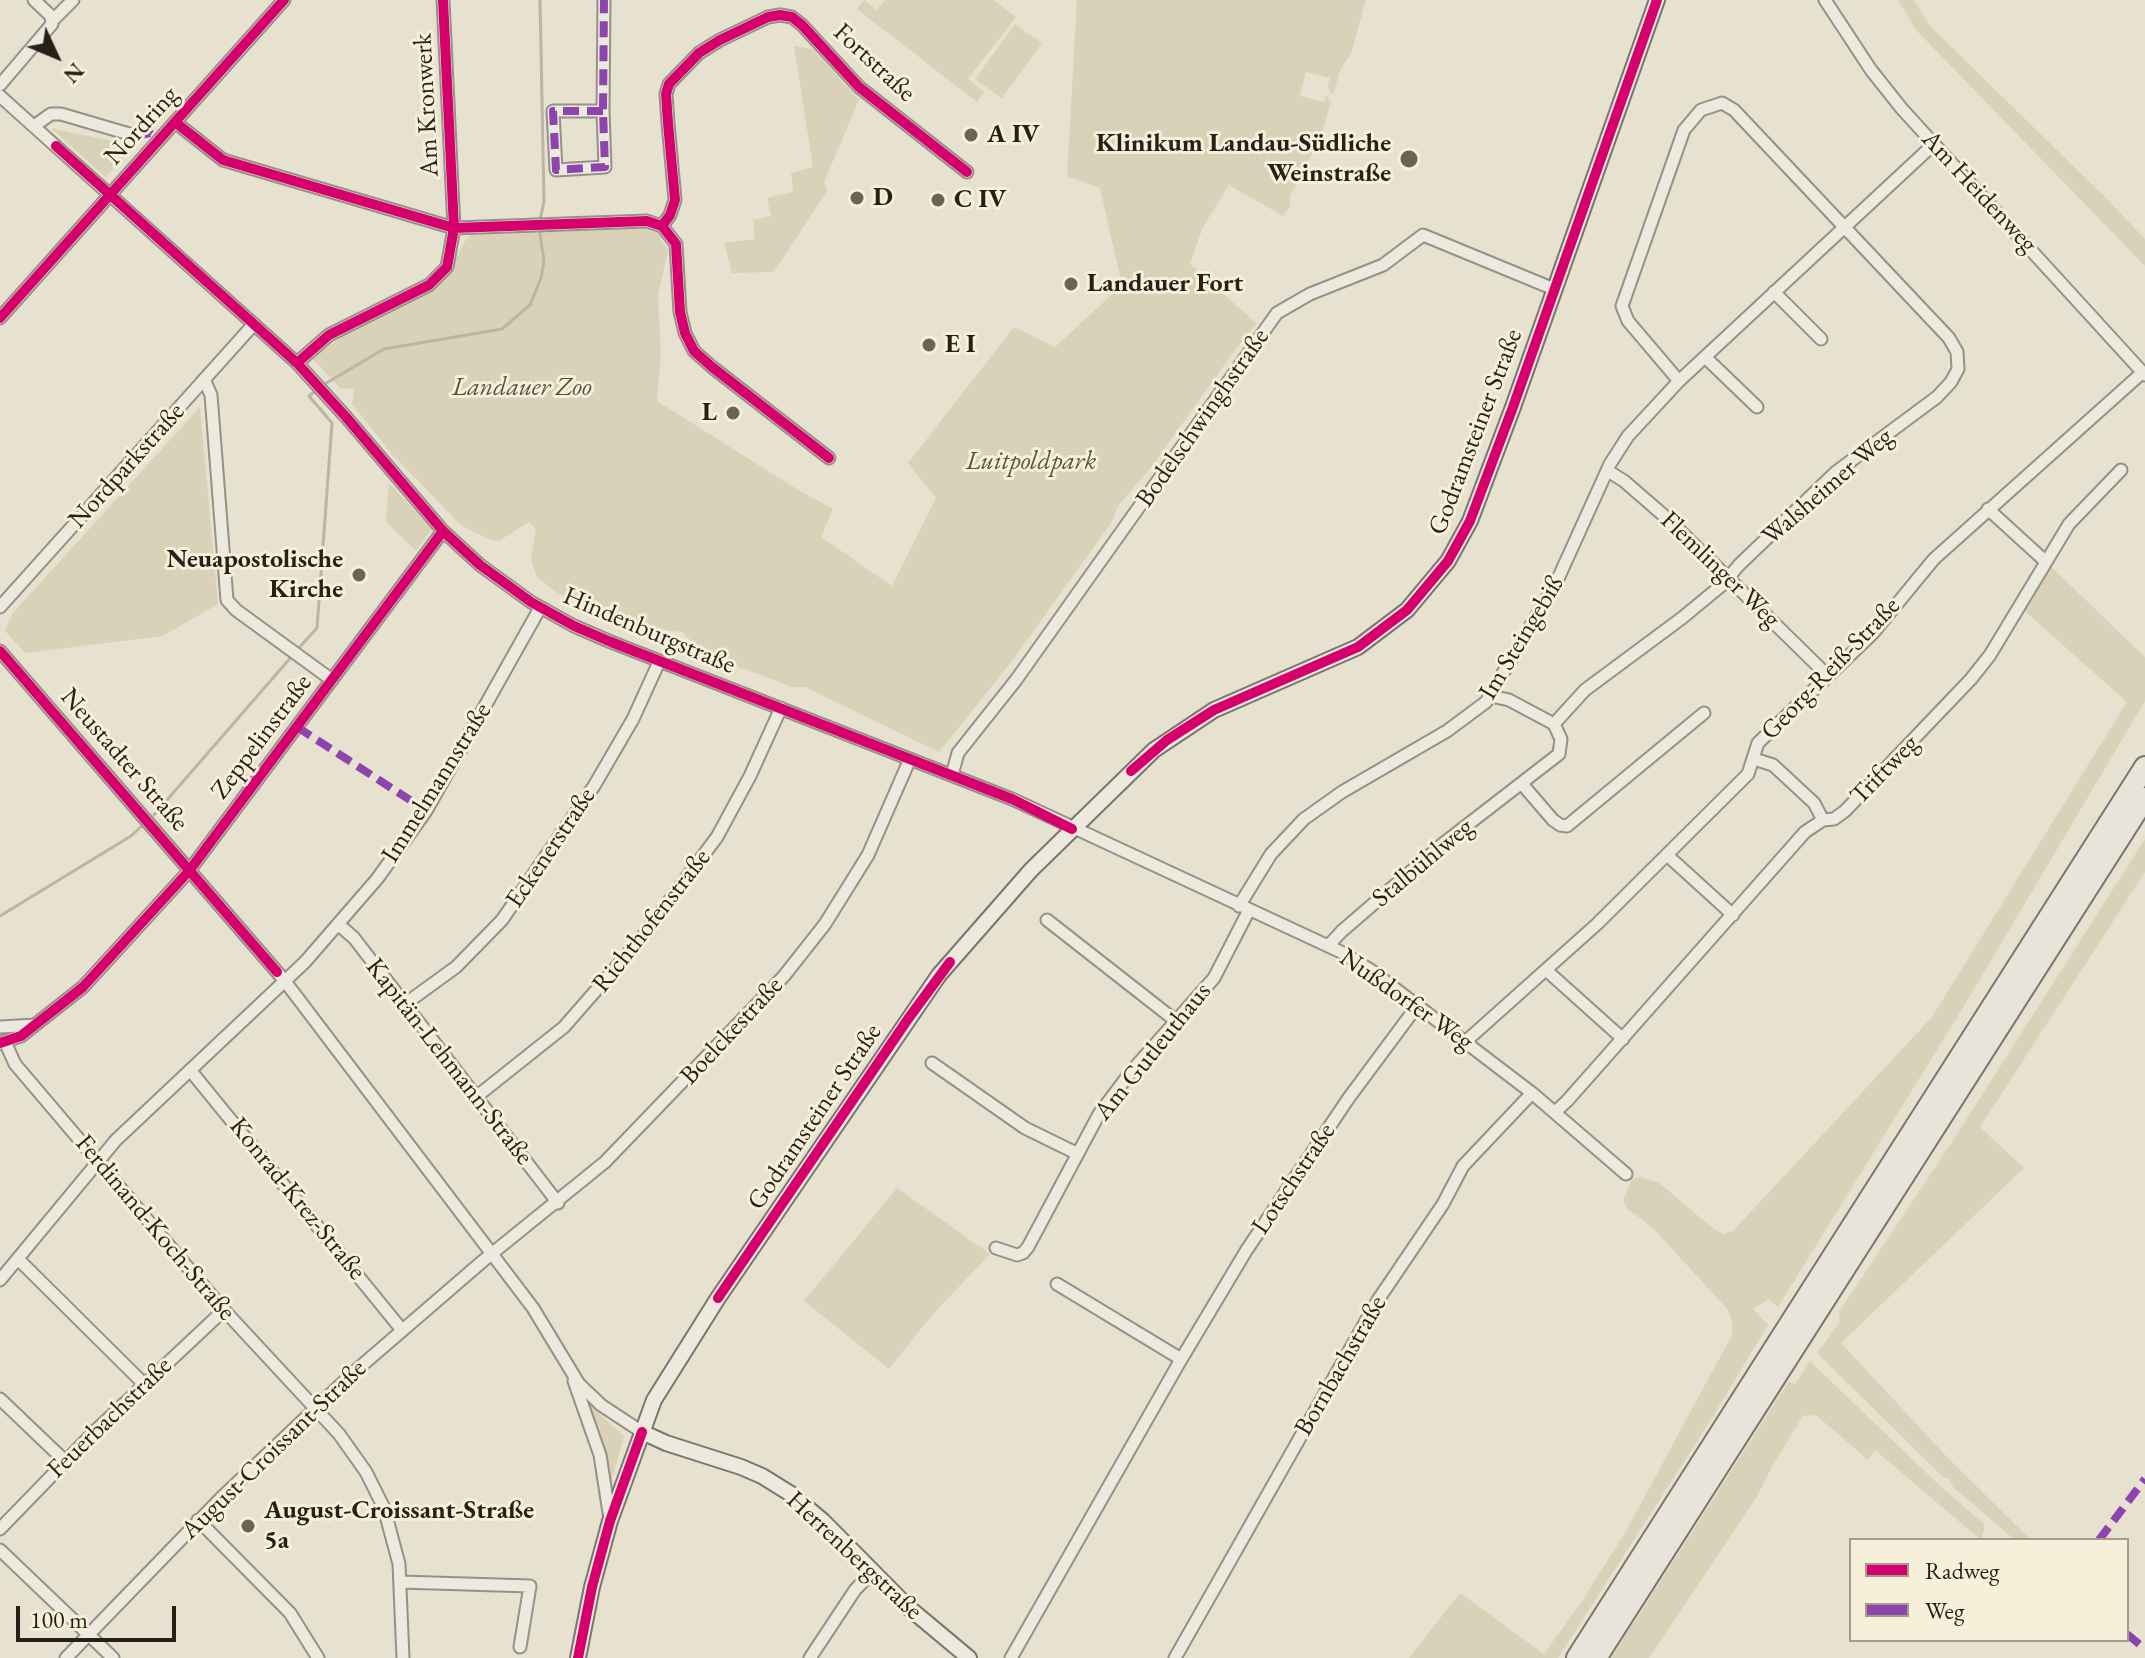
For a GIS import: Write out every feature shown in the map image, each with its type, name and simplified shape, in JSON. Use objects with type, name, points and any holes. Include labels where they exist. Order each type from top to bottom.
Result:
[{"type":"highway","points":[[1577,1658],[2145,767]]},
{"type":"highway","points":[[1596,1658],[2145,798]]},
{"type":"street","points":[[34,0],[51,24]]},
{"type":"street","points":[[0,85],[73,0]]},
{"type":"street","name":"Nordring","points":[[0,318],[284,0]]},
{"type":"street","name":"Am Kronwerk","points":[[297,363],[338,330],[429,285],[439,277],[450,258],[454,228],[443,0]]},
{"type":"street","points":[[603,111],[553,111],[556,170],[605,167],[604,0]]},
{"type":"street","name":"Godramsteiner Straße","points":[[642,1432],[656,1396],[693,1337],[927,991],[999,904],[1142,760],[1178,732],[1242,697],[1334,660],[1358,647],[1393,622],[1420,597],[1448,561],[1470,521],[1513,407],[1657,0]]},
{"type":"street","name":"Am Heidenweg","points":[[1825,0],[1881,83],[2144,373]]},
{"type":"street","name":"Fortstraße","points":[[662,226],[675,200],[666,94],[669,84],[699,53],[768,17],[792,17],[859,87],[967,172]]},
{"type":"street","name":"Hindenburgstraße","points":[[0,96],[297,363],[443,531],[480,565],[540,608],[659,662],[1012,799],[1072,829]]},
{"type":"street","points":[[1679,381],[1628,321],[1622,306],[1679,142],[1684,130],[1701,110],[1718,103],[1734,110],[1843,227]]},
{"type":"street","points":[[34,126],[51,114],[61,114],[136,136]]},
{"type":"street","points":[[175,122],[223,160],[454,228],[647,221],[662,226],[676,244],[680,312],[694,351],[829,458]]},
{"type":"street","name":"Im Steingebiß","points":[[1244,908],[1271,854],[1304,819],[1342,792],[1469,717],[1491,696],[1557,581],[1616,453],[1628,436],[1679,381],[1934,144]]},
{"type":"street","name":"Walsheimer Weg","points":[[1554,724],[1585,690],[1693,609],[1729,577],[1836,472],[1944,390],[1958,369],[1957,352],[1949,338],[1843,227]]},
{"type":"street","name":"Bodelschwinghstraße","points":[[952,775],[958,753],[1016,680],[1277,313],[1310,294],[1383,265],[1426,235],[1554,289]]},
{"type":"street","points":[[1774,292],[1821,339]]},
{"type":"street","name":"Nordparkstraße","points":[[0,607],[254,324]]},
{"type":"street","points":[[1705,357],[1757,407]]},
{"type":"street","name":"Georg-Reiß-Straße","points":[[1465,1042],[1546,970],[1748,774],[1758,743],[1873,633],[1934,559],[2144,373]]},
{"type":"street","points":[[204,379],[211,395],[226,597],[236,610],[332,680]]},
{"type":"street","name":"Triftweg","points":[[1555,1112],[1805,832],[1823,820],[1838,818],[1980,668],[2069,524],[2121,470]]},
{"type":"street","name":"Flemlinger Weg","points":[[1608,471],[1639,492],[1827,675]]},
{"type":"street","points":[[1988,509],[2045,561]]},
{"type":"street","name":"Zeppelinstraße","points":[[2,1042],[21,1036],[83,987],[189,871],[443,531]]},
{"type":"street","name":"Immelmannstraße","points":[[0,1280],[116,1140],[284,980],[338,924],[394,857],[426,811],[540,608]]},
{"type":"street","name":"Neustadter Straße","points":[[0,651],[284,980],[533,1308],[572,1373],[596,1402],[642,1432],[610,1521],[592,1587],[578,1658]]},
{"type":"street","name":"Eckenerstraße","points":[[405,1004],[456,967],[502,920],[594,786],[633,719],[659,662]]},
{"type":"street","points":[[1491,696],[1509,700],[1554,724]]},
{"type":"street","name":"Richthofenstraße","points":[[476,1097],[564,1027],[633,948],[717,837],[750,776],[781,708]]},
{"type":"street","points":[[1522,784],[1546,814],[1560,825],[1567,826],[1704,713]]},
{"type":"street","name":"Stalbühlweg","points":[[1328,946],[1444,843],[1559,754],[1561,739],[1554,724]]},
{"type":"street","name":"Boelckestraße","points":[[492,1253],[588,1178],[637,1131],[809,947],[868,855],[910,759]]},
{"type":"street","points":[[1754,759],[1773,765],[1814,803],[1823,820]]},
{"type":"street","name":"Nußdorfer Weg","points":[[1072,829],[1089,834],[1359,962],[1532,1093],[1626,1174]]},
{"type":"street","points":[[1667,855],[1733,915]]},
{"type":"street","name":"Am Gutleuthaus","points":[[996,1248],[1011,1254],[1023,1253],[1076,1153],[1108,1101],[1214,978],[1244,908]]},
{"type":"street","points":[[1047,920],[1176,1021]]},
{"type":"street","name":"Kapitän-Lehmann-Straße","points":[[338,924],[354,938],[558,1203]]},
{"type":"street","points":[[1546,970],[1623,1039]]},
{"type":"street","name":"Lotschstraße","points":[[1011,1658],[1246,1251],[1365,1074],[1417,1006]]},
{"type":"street","points":[[0,1027],[36,1025]]},
{"type":"street","name":"Ferdinand-Koch-Straße","points":[[2,1042],[15,1064],[224,1310],[344,1440],[374,1484],[393,1539],[401,1582],[403,1658]]},
{"type":"street","points":[[932,1063],[1025,1128],[1076,1153]]},
{"type":"street","name":"Konrad-Krez-Straße","points":[[190,1070],[402,1330]]},
{"type":"street","name":"Bornbachstraße","points":[[1175,1658],[1378,1300],[1454,1187],[1463,1166],[1532,1093]]},
{"type":"street","name":"August-Croissant-Straße","points":[[66,1658],[198,1520],[315,1408],[492,1253]]},
{"type":"street","points":[[18,1259],[144,1384]]},
{"type":"street","points":[[1057,1284],[1181,1359]]},
{"type":"street","name":"Feuerbachstraße","points":[[0,1529],[65,1461],[224,1310]]},
{"type":"street","name":"Neustadter Straße","points":[[572,1373],[600,1455],[610,1521]]},
{"type":"street","points":[[0,1399],[65,1461]]},
{"type":"street","name":"Herrenbergstraße","points":[[642,1432],[671,1445],[741,1467],[774,1483],[823,1521],[908,1607],[969,1658]]},
{"type":"street","points":[[198,1520],[290,1613],[318,1658]]},
{"type":"street","points":[[0,1550],[113,1658]]},
{"type":"street","points":[[810,1658],[855,1590],[872,1572]]},
{"type":"street","points":[[401,1582],[530,1586],[520,1647]]},
{"type":"green space","points":[[864,0],[877,10],[885,0],[993,0],[1016,17],[968,79],[984,92],[977,102],[857,9]]},
{"type":"green space","points":[[1077,0],[1366,0],[1351,54],[1341,68],[1333,95],[1328,88],[1330,78],[1306,72],[1300,96],[1324,102],[1326,95],[1331,101],[1322,134],[1290,196],[1290,207],[1283,216],[1229,185],[1203,227],[1190,264],[1257,324],[1152,466],[1118,506],[1111,523],[1012,661],[939,752],[805,687],[792,687],[705,654],[682,632],[635,627],[556,592],[537,577],[531,558],[536,530],[529,522],[499,541],[462,526],[392,454],[352,404],[354,389],[340,388],[312,358],[340,338],[422,294],[448,273],[471,235],[655,228],[668,251],[658,296],[661,354],[657,401],[833,509],[821,537],[892,586],[936,498],[908,463],[1014,327],[1055,347],[1122,285],[1100,188],[1067,176]]},
{"type":"green space","points":[[1898,0],[1914,0],[1931,27],[2145,239],[2145,266],[1917,31]]},
{"type":"green space","points":[[1015,24],[1042,43],[1002,98],[975,79]]},
{"type":"green space","points":[[794,46],[813,49],[859,100],[824,182],[827,191],[774,272],[732,273],[724,243],[755,239],[753,220],[771,216],[767,198],[793,192],[791,173],[813,167]]},
{"type":"green space","points":[[51,128],[135,146],[105,177]]},
{"type":"green space","points":[[200,407],[218,604],[163,636],[25,653],[5,631],[12,614]]},
{"type":"green space","points":[[389,483],[432,529],[416,551],[386,522]]},
{"type":"green space","points":[[2045,561],[2145,657],[2145,701],[1961,1011],[1778,1307],[1769,1299],[1753,1309],[1768,1325],[1558,1658],[1409,1658],[1460,1593],[1544,1654],[1625,1533],[1732,1335],[1728,1310],[1653,1228],[1628,1209],[1623,1201],[1632,1179],[1641,1177],[1659,1183],[1714,1229],[1724,1234],[1733,1231],[1932,1017],[2127,702],[2019,606]]},
{"type":"green space","points":[[2145,839],[2145,872],[1980,1127],[2024,1168],[1841,1343],[1948,1458],[2029,1538],[2013,1538],[1953,1487],[1950,1479],[1943,1477],[1817,1353],[1840,1322],[1839,1312],[1959,1131]]},
{"type":"green space","points":[[897,1188],[990,1254],[933,1314],[889,1369],[804,1301]]},
{"type":"green space","points":[[1810,1361],[1985,1525],[1982,1538],[1875,1450],[1868,1460],[1816,1415],[1803,1416],[1756,1498],[1649,1658],[1611,1658],[1789,1381],[1795,1384]]},
{"type":"green space","points":[[584,1400],[624,1436],[611,1482],[608,1480]]},
{"type":"waterway","points":[[540,0],[544,202],[540,220]]},
{"type":"waterway","points":[[323,385],[384,349],[502,329],[530,305],[541,278],[544,261],[539,227]]},
{"type":"waterway","points":[[297,650],[317,628],[332,423],[309,396],[317,390]]},
{"type":"waterway","points":[[154,815],[292,656]]},
{"type":"waterway","points":[[0,916],[131,836],[143,825]]},
{"type":"marked path","points":[[603,111],[553,111],[556,170],[605,167],[604,0]]},
{"type":"marked path","points":[[136,136],[150,133],[159,140]]},
{"type":"marked path","points":[[297,727],[410,800]]},
{"type":"marked path","points":[[2101,1538],[2145,1479]]},
{"type":"marked path","points":[[2129,1636],[2145,1649]]},
{"type":"cycle path","points":[[0,318],[284,0]]},
{"type":"cycle path","points":[[297,363],[329,335],[429,285],[447,267],[454,228],[443,0]]},
{"type":"cycle path","points":[[1131,771],[1167,740],[1214,710],[1358,647],[1407,610],[1448,561],[1470,521],[1513,407],[1657,0]]},
{"type":"cycle path","points":[[662,226],[675,200],[666,94],[669,84],[699,53],[768,17],[792,17],[859,87],[967,172]]},
{"type":"cycle path","points":[[175,122],[223,160],[454,228],[647,221],[662,226],[676,244],[680,312],[694,351],[829,458]]},
{"type":"cycle path","points":[[56,146],[297,363],[443,531],[480,565],[531,602],[611,642],[1012,799],[1072,829]]},
{"type":"cycle path","points":[[0,1043],[21,1036],[83,987],[189,871],[443,531]]},
{"type":"cycle path","points":[[0,651],[277,972]]},
{"type":"cycle path","points":[[718,1298],[950,962]]},
{"type":"cycle path","points":[[578,1658],[592,1587],[610,1521],[642,1432]]},
{"type":"place","name":"A IV","points":[[971,135]]},
{"type":"place","name":"Klinikum Landau-Südliche Weinstraße","points":[[1409,159]]},
{"type":"place","name":"D","points":[[857,198]]},
{"type":"place","name":"C IV","points":[[938,200]]},
{"type":"place","name":"Landauer Fort","points":[[1071,284]]},
{"type":"place","name":"E I","points":[[929,345]]},
{"type":"place","name":"L","points":[[733,413]]},
{"type":"place","name":"Neuapostolische Kirche","points":[[359,575]]},
{"type":"place","name":"August-Croissant-Straße 5a","points":[[248,1526]]},
{"type":"park label","name":"Landauer Zoo","points":[[522,388]]},
{"type":"park label","name":"Luitpoldpark","points":[[1031,462]]}]
